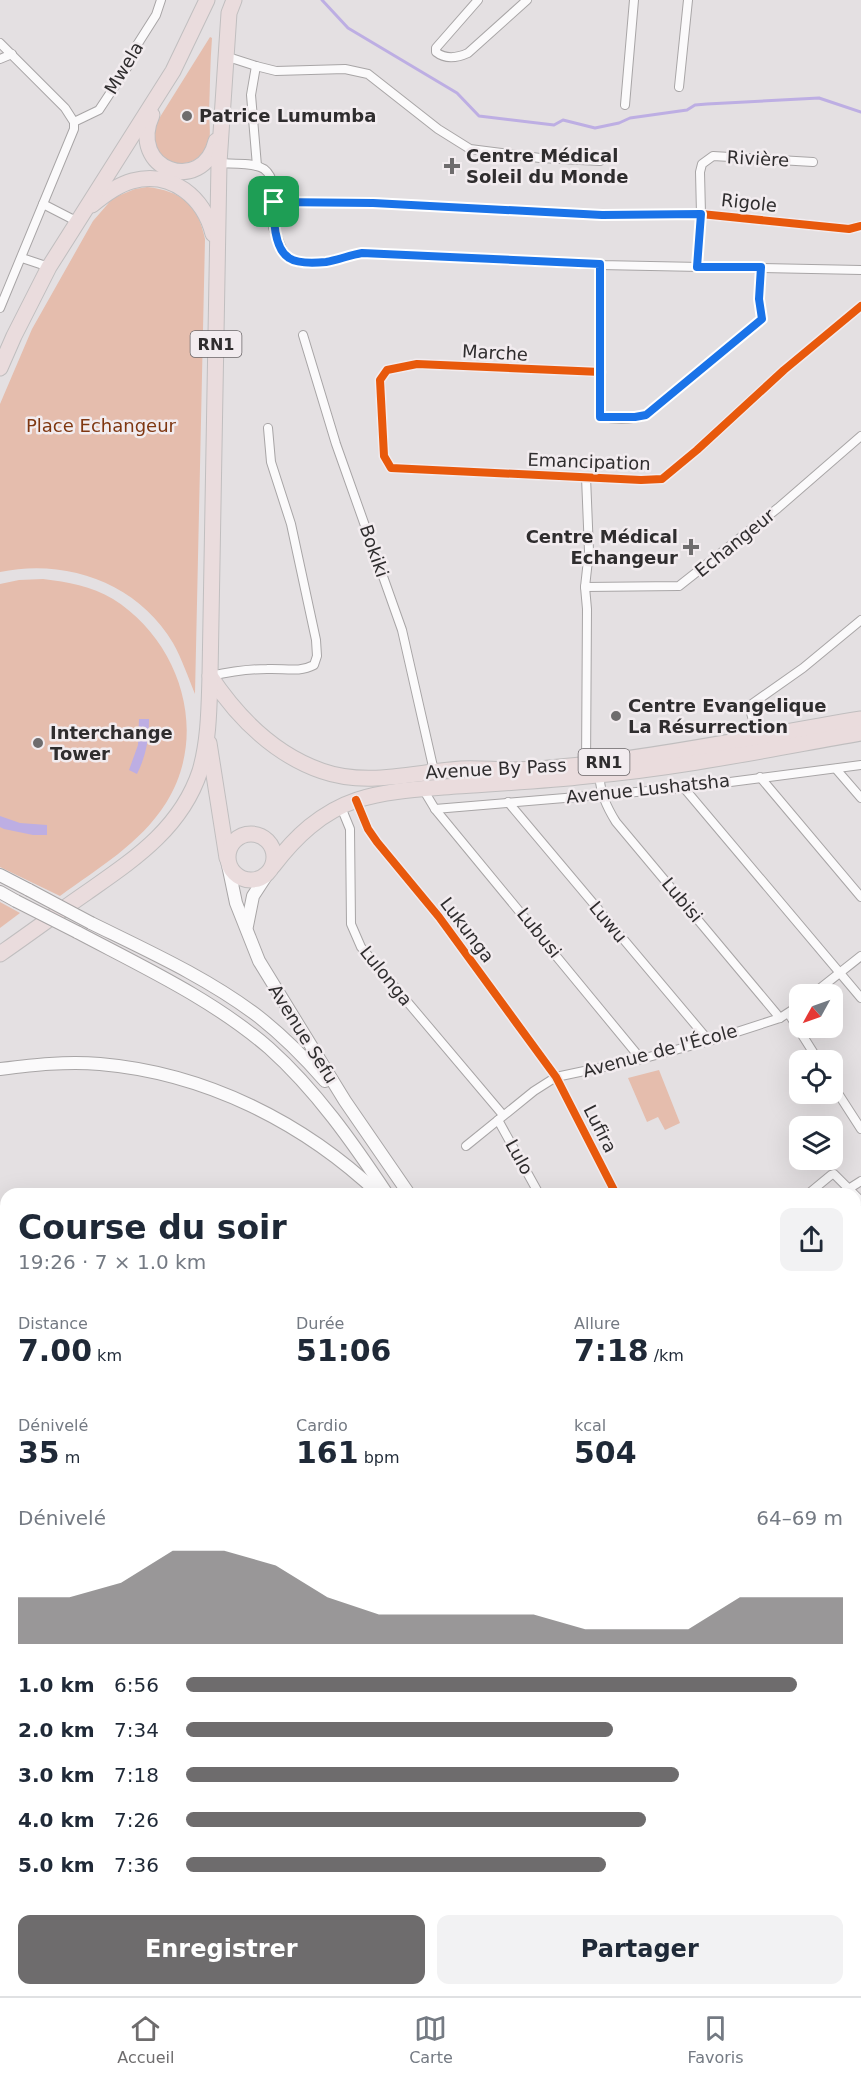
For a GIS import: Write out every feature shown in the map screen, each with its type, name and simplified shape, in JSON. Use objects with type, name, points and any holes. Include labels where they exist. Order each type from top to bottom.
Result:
[{"type":"highway","points":[[207,0],[148,124],[147,146],[151,156],[159,164],[178,172],[199,167],[208,160],[213,150],[221,104]]},
{"type":"highway","name":"RN1","points":[[210,676],[219,163],[221,104],[232,6]]},
{"type":"highway","points":[[0,369],[49,267],[172,71]]},
{"type":"highway","points":[[80,217],[110,191],[131,181],[150,179],[169,182],[189,193],[204,210],[214,236],[217,261]]},
{"type":"highway","points":[[210,676],[208,737],[227,860],[232,870],[243,879],[257,880],[271,870],[275,859],[270,843],[256,835],[248,834],[234,841],[227,860]]},
{"type":"highway","name":"Avenue By Pass","points":[[210,676],[225,699],[262,738],[290,757],[321,771],[344,777],[384,778],[464,769],[590,772],[861,719]]},
{"type":"highway","name":"Avenue By Pass","points":[[356,801],[382,794],[423,789],[590,772],[659,768],[861,733]]},
{"type":"highway","points":[[0,954],[148,848],[173,822],[199,772],[208,737]]},
{"type":"highway","points":[[191,791],[203,784],[212,789],[218,800]]},
{"type":"highway","name":"RN1","points":[[271,870],[290,843],[311,824],[356,801]]},
{"type":"main road","name":"Avenue Sefu","points":[[227,860],[236,903],[259,961],[345,1101],[405,1188]]},
{"type":"main road","points":[[246,930],[249,906],[253,896],[271,870]]},
{"type":"main road","points":[[0,875],[180,967],[258,1017],[288,1043],[345,1101]]},
{"type":"main road","points":[[0,892],[189,992],[224,1014],[270,1049],[292,1071],[350,1139],[383,1188]]},
{"type":"main road","points":[[0,1069],[50,1063],[99,1064],[152,1072],[210,1088],[276,1117],[363,1178],[373,1188]]},
{"type":"street","name":"Mwela","points":[[74,122],[99,110],[128,66],[137,45],[156,15],[161,0]]},
{"type":"street","points":[[478,0],[468,4],[436,48],[442,56],[459,57],[468,53],[527,0]]},
{"type":"street","points":[[626,105],[634,0]]},
{"type":"street","points":[[679,87],[688,0]]},
{"type":"street","points":[[0,43],[65,108],[74,122],[74,129],[0,308]]},
{"type":"street","points":[[0,59],[12,54]]},
{"type":"street","points":[[225,56],[276,71],[345,69],[368,74],[438,129],[470,149],[540,158],[600,161]]},
{"type":"street","points":[[256,66],[251,95],[257,166]]},
{"type":"street","name":"Rivière","points":[[697,267],[702,164],[713,156],[813,162]]},
{"type":"street","points":[[219,163],[257,166],[268,173],[274,202],[273,228],[284,254],[290,260],[328,262],[362,253],[600,264],[861,270]]},
{"type":"street","name":"Rigole","points":[[274,202],[373,203],[602,215],[701,214],[849,229],[861,226]]},
{"type":"street","points":[[43,204],[80,217]]},
{"type":"street","points":[[22,258],[49,267]]},
{"type":"street","points":[[600,264],[600,417],[646,415],[762,319],[759,299],[761,267]]},
{"type":"street","name":"Emancipation","points":[[387,370],[380,380],[382,435],[384,456],[391,468],[662,479],[784,370],[861,306]]},
{"type":"street","name":"Bokiki","points":[[303,335],[336,444],[402,630],[434,771]]},
{"type":"street","name":"Marche","points":[[387,370],[417,364],[601,372]]},
{"type":"street","points":[[210,676],[240,670],[304,671],[314,665],[317,656],[316,640],[297,548],[271,462],[268,428]]},
{"type":"street","name":"Echangeur","points":[[585,587],[679,586],[778,508],[861,436]]},
{"type":"street","points":[[586,477],[588,551],[585,587],[590,772]]},
{"type":"street","points":[[758,738],[749,706],[803,668],[861,620]]},
{"type":"street","name":"Avenue Lushatsha","points":[[435,809],[684,788],[861,765]]},
{"type":"street","points":[[836,769],[861,798]]},
{"type":"street","name":"Lubisi","points":[[590,772],[606,807],[616,822],[780,1018]]},
{"type":"street","points":[[760,777],[861,897]]},
{"type":"street","points":[[684,788],[861,998]]},
{"type":"street","name":"Lubusi","points":[[423,789],[435,809],[641,1059]]},
{"type":"street","name":"Lukunga","points":[[356,801],[368,829],[377,842],[439,918],[556,1077]]},
{"type":"street","name":"Luwu","points":[[508,802],[709,1041]]},
{"type":"street","name":"Lulonga","points":[[341,807],[350,830],[351,924],[361,947],[501,1118]]},
{"type":"street","points":[[826,984],[861,956]]},
{"type":"street","name":"Avenue de l'École","points":[[466,1146],[534,1091],[556,1077],[641,1059],[709,1041],[789,1014]]},
{"type":"street","name":"Lufira","points":[[556,1077],[613,1188]]},
{"type":"street","points":[[843,1101],[861,1129]]},
{"type":"street","name":"Lulo","points":[[501,1118],[536,1188]]},
{"type":"street","points":[[815,1188],[834,1174],[850,1188],[861,1181]]},
{"type":"green space","points":[[210,37],[212,38],[209,141],[204,151],[190,162],[173,162],[159,152],[154,143],[155,125]]},
{"type":"green space","name":"Place Echangeur","points":[[147,187],[169,192],[186,201],[198,217],[205,239],[195,694],[173,643],[158,622],[120,590],[75,572],[25,569],[0,572],[0,404],[32,329],[93,221],[113,198]]},
{"type":"green space","points":[[43,579],[70,583],[96,591],[113,599],[136,617],[156,639],[171,664],[181,690],[186,719],[186,748],[179,776],[156,818],[131,843],[60,896],[0,867],[0,584]]},
{"type":"green space","points":[[0,902],[20,913],[0,928]]},
{"type":"green space","points":[[659,1070],[680,1123],[665,1130],[658,1117],[647,1122],[628,1078]]},
{"type":"shaded area","points":[[139,719],[149,719],[149,726],[145,754],[137,774],[129,770],[138,745]]},
{"type":"shaded area","points":[[0,816],[20,823],[47,825],[47,835],[33,835],[4,829],[0,827]]},
{"type":"waterway","points":[[322,0],[348,28],[457,93],[479,116],[554,125],[563,120],[595,128],[630,118],[687,110],[695,105],[819,98],[861,112]]},
{"type":"cycle path","points":[[274,202],[373,203],[602,215],[701,214],[849,229],[861,226]]},
{"type":"cycle path","points":[[601,372],[417,364],[387,370],[380,380],[384,456],[391,468],[641,480],[662,479],[784,370],[861,306]]},
{"type":"cycle path","points":[[356,800],[368,829],[377,842],[439,917],[556,1077],[613,1188]]},
{"type":"place","name":"Patrice Lumumba","points":[[187,116]]},
{"type":"place","name":"Centre Médical Soleil du Monde","points":[[452,166]]},
{"type":"place","name":"Centre Médical Echangeur","points":[[691,547]]},
{"type":"place","name":"Centre Evangelique La Résurrection","points":[[616,716]]},
{"type":"place","name":"Interchange Tower","points":[[38,743]]},
{"type":"route","points":[[274,202],[373,203],[602,215],[701,214],[697,267],[761,267],[759,299],[762,319],[646,415],[614,419],[600,417],[600,264],[362,253],[328,262],[290,260],[284,254],[273,228],[274,202]]}]
